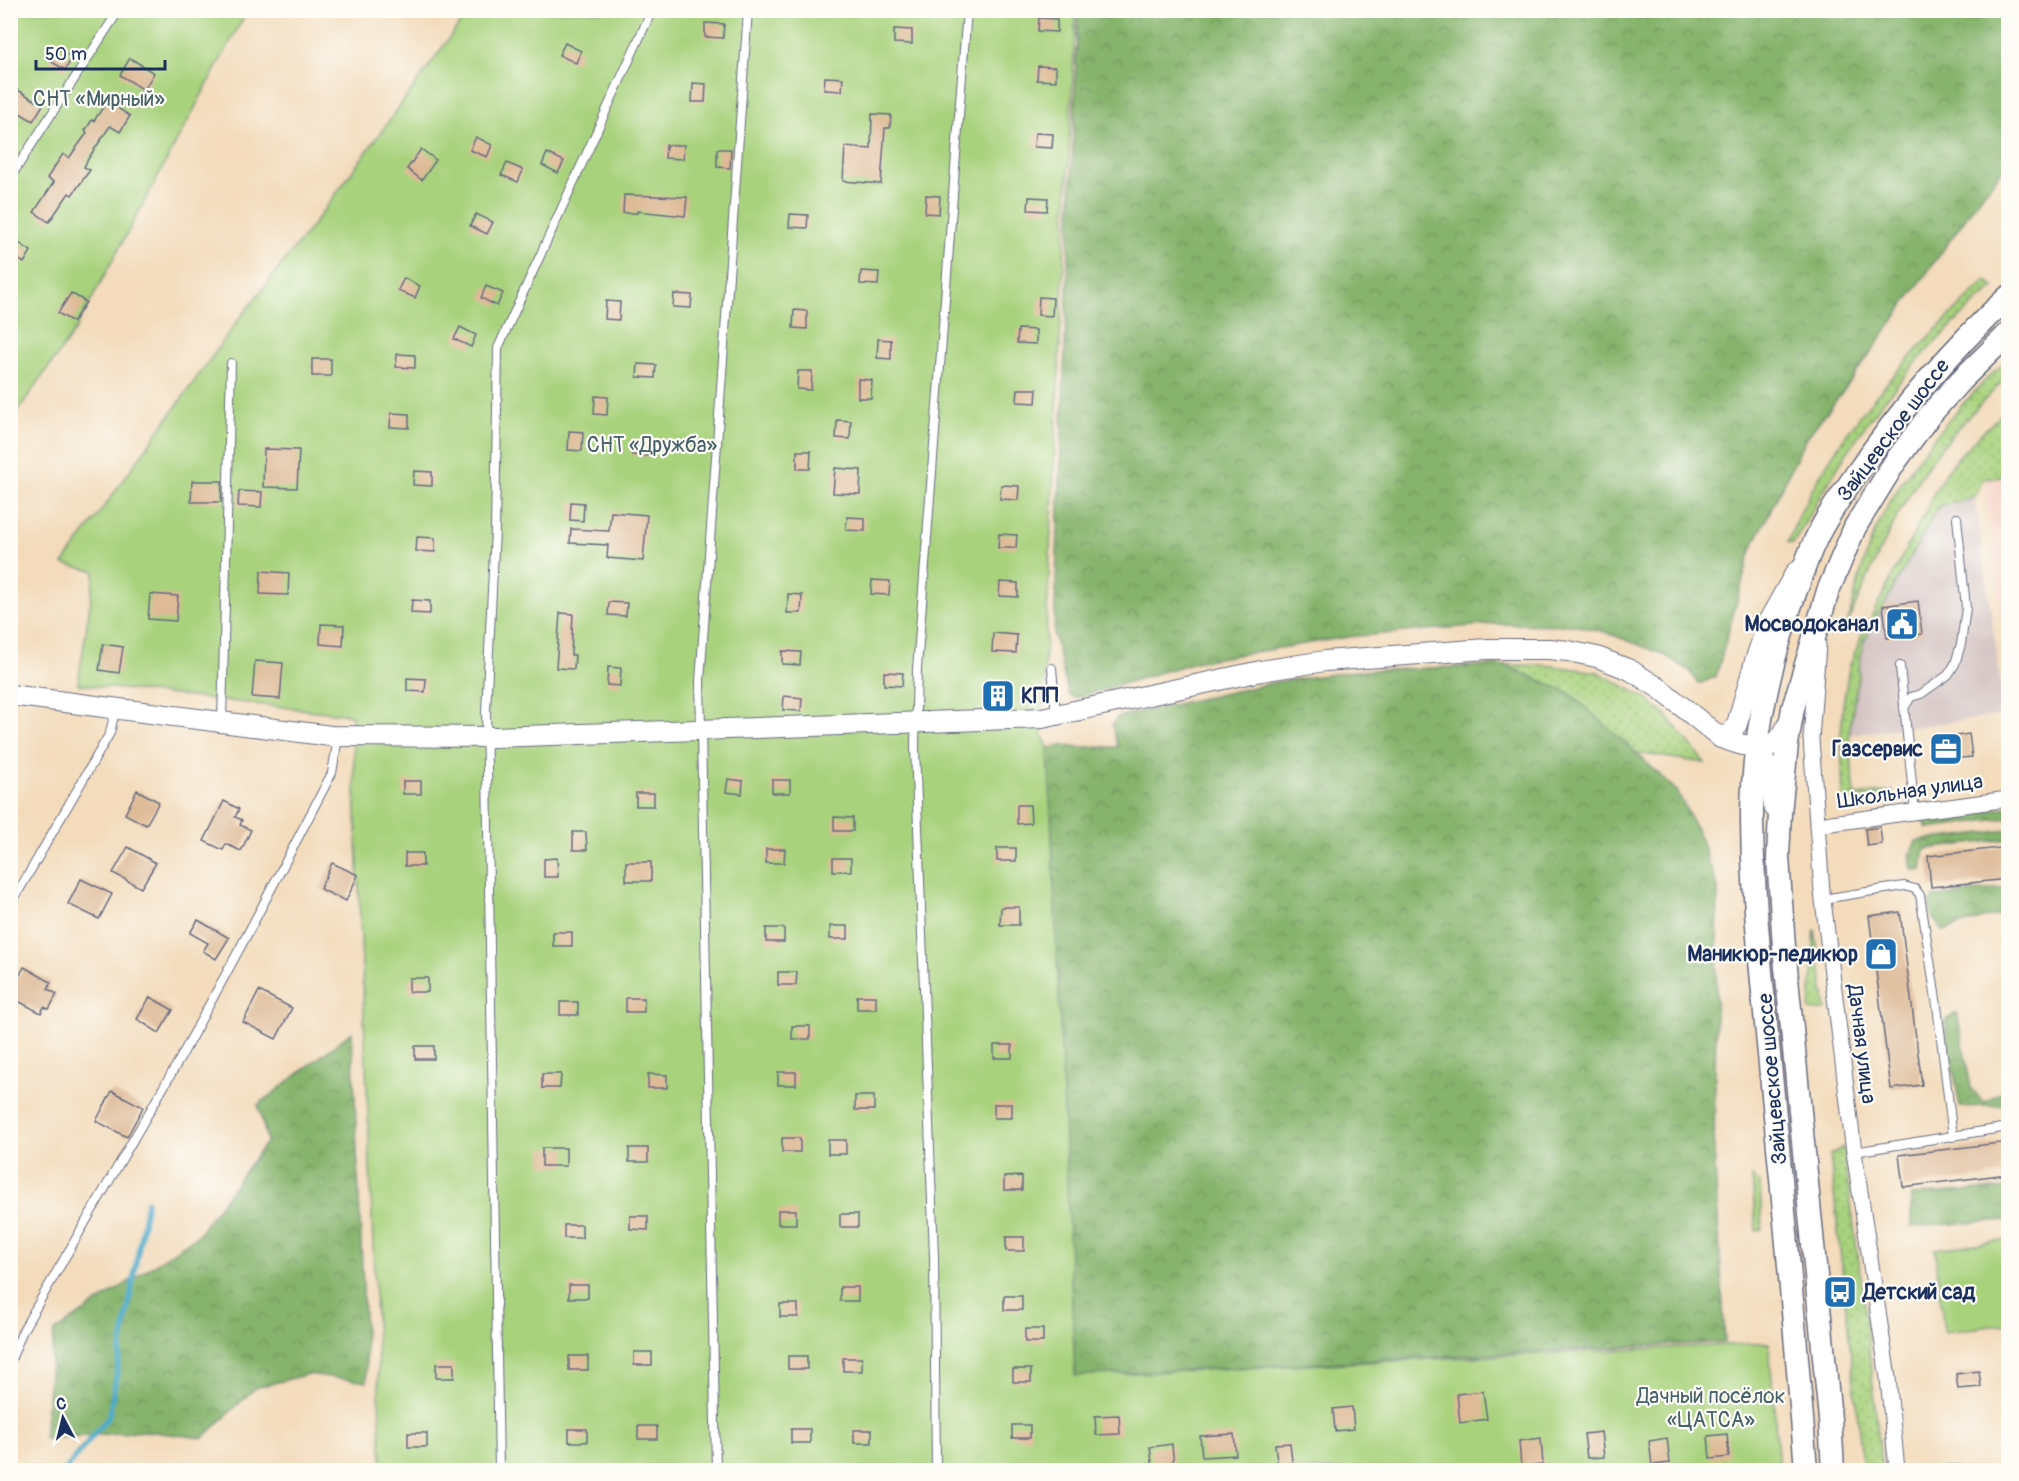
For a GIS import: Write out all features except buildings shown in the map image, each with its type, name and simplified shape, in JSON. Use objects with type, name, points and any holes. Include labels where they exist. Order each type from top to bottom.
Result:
[{"type":"main road","name":"Зайцевское шоссе","points":[[1806,1470],[1755,883],[1752,811],[1756,748],[1763,703],[1776,650],[1814,542],[1831,512],[1875,447],[1914,396],[1963,340],[2008,297]]},
{"type":"main road","name":"Зайцевское шоссе","points":[[1833,1470],[1829,1408],[1784,947],[1778,857],[1786,756],[1793,708],[1819,620],[1839,563],[1855,527],[1895,462],[1942,401],[2008,334]]},
{"type":"street","points":[[1721,738],[1731,733],[1737,724],[1769,620],[1814,542]]},
{"type":"street","name":"Дачная улица","points":[[1819,620],[1818,666],[1811,739],[1823,899],[1854,1152],[1888,1378],[1897,1470]]},
{"type":"street","points":[[10,695],[338,736],[486,737],[1056,716],[1192,685],[1325,661],[1487,649],[1549,649],[1596,657],[1630,670],[1659,688],[1721,738],[1756,748],[1770,746],[1780,740],[1793,708]]},
{"type":"street","points":[[1756,748],[1764,758],[1771,774],[1778,857]]},
{"type":"street","name":"Школьная улица","points":[[1817,825],[2008,799]]},
{"type":"lane","points":[[10,178],[119,10]]},
{"type":"lane","points":[[499,1470],[486,737],[495,530],[498,348],[652,10]]},
{"type":"lane","points":[[716,1470],[703,729],[700,681],[748,10]]},
{"type":"lane","points":[[936,1470],[934,1256],[916,771],[917,669],[967,10]]},
{"type":"lane","points":[[222,723],[231,363]]},
{"type":"lane","points":[[1904,708],[1911,698],[1921,694],[1948,675],[1955,664],[1961,644],[1966,608],[1957,518]]},
{"type":"lane","points":[[1900,666],[1915,813]]},
{"type":"lane","points":[[1052,668],[1056,716]]},
{"type":"lane","points":[[10,906],[110,733],[116,709]]},
{"type":"lane","points":[[10,1362],[23,1330],[181,1057],[332,773],[338,736]]},
{"type":"lane","points":[[1823,899],[1904,886],[1916,889],[1920,895],[1937,1006],[1953,1137]]},
{"type":"lane","points":[[1854,1152],[2008,1127]]},
{"type":"lane","points":[[1924,1470],[2008,1468]]},
{"type":"shaded area","points":[[2008,477],[2008,679],[1985,480]]},
{"type":"shaded area","points":[[1975,498],[2005,715],[1849,735],[1863,643],[1939,506]]},
{"type":"green space","name":"СНТ «Мирный»","points":[[11,11],[247,11],[74,332],[11,420]]},
{"type":"green space","name":"СНТ «Дружба»","points":[[469,11],[1076,11],[1042,718],[1043,736],[1048,748],[1075,1376],[1769,1343],[1779,1470],[382,1470],[352,715],[78,684],[95,571],[63,564],[237,322],[322,213]]},
{"type":"green space","points":[[1078,11],[2008,11],[2008,164],[1979,199],[1845,389],[1807,437],[1751,550],[1716,677],[1698,684],[1690,671],[1663,654],[1605,632],[1574,625],[1495,624],[1348,637],[1199,661],[1075,698],[1069,696],[1054,635]]},
{"type":"green space","points":[[1987,280],[1994,287],[1936,342],[1883,402],[1844,457],[1793,544],[1788,542],[1824,468],[1872,400],[1928,338]]},
{"type":"green space","points":[[2008,359],[2008,376],[1945,443],[1914,487],[1883,544],[1847,624],[1871,541],[1897,491],[1913,466],[1949,420]]},
{"type":"green space","points":[[2008,408],[2008,476],[1983,479],[1975,498],[1939,506],[1863,643],[1849,735],[1855,795],[1893,791],[1893,794],[1843,800],[1841,735],[1843,705],[1849,668],[1861,637],[1945,473],[1975,439]]},
{"type":"green space","points":[[1504,665],[1545,665],[1598,672],[1646,698],[1666,715],[1705,763],[1636,753],[1569,693]]},
{"type":"green space","points":[[1504,665],[1569,693],[1677,791],[1700,837],[1718,888],[1714,1148],[1725,1342],[1075,1376],[1048,748],[1061,746],[1118,747],[1112,725],[1118,717],[1276,682],[1355,671]]},
{"type":"green space","points":[[2008,807],[2008,818],[1927,828],[1923,820],[1933,817]]},
{"type":"green space","points":[[2008,830],[2008,839],[1925,849],[1922,870],[1912,870],[1910,854],[1916,841]]},
{"type":"green space","points":[[2008,887],[2008,914],[1983,918],[1943,931],[1932,917],[1929,902],[1936,897]]},
{"type":"green space","points":[[1815,929],[1826,1010],[1810,1011],[1814,939]]},
{"type":"green space","points":[[1957,1013],[1971,1088],[1984,1103],[2008,1088],[2008,1105],[1960,1107],[1946,1031],[1946,1020]]},
{"type":"green space","points":[[352,1032],[367,1382],[308,1374],[255,1388],[203,1438],[145,1431],[44,1439],[54,1332],[197,1236],[267,1141],[258,1105]]},
{"type":"green space","points":[[1843,1147],[1863,1292],[1882,1470],[1863,1470],[1830,1155]]},
{"type":"green space","points":[[1752,1177],[1760,1183],[1762,1230],[1756,1231]]},
{"type":"green space","points":[[2008,1188],[2008,1220],[1911,1227],[1911,1195]]},
{"type":"green space","points":[[2008,1240],[2008,1324],[1944,1332],[1935,1249]]},
{"type":"waterway","points":[[65,1470],[109,1416],[147,1201]]},
{"type":"place","name":"Мосводоканал","points":[[1902,624]]},
{"type":"place","name":"КПП","points":[[998,696]]},
{"type":"place","name":"Газсервис","points":[[1946,749]]},
{"type":"place","name":"Маникюр-педикюр","points":[[1881,954]]},
{"type":"place","name":"Детский сад","points":[[1840,1292]]},
{"type":"park label","name":"Дачный посёлок «ЦАТСА»","points":[[1711,1408]]}]
